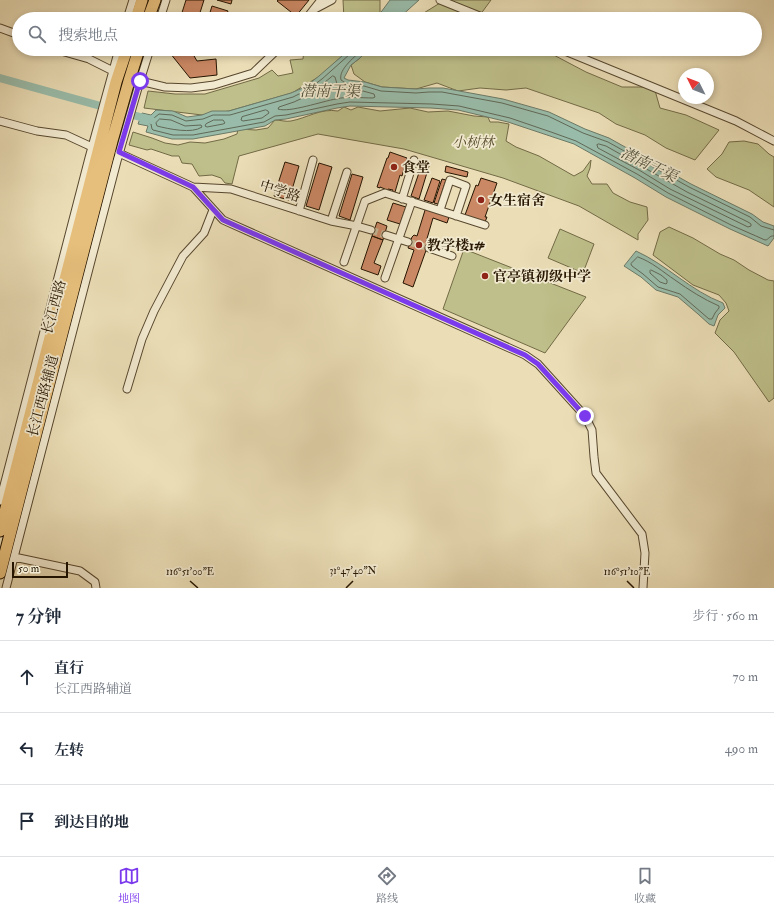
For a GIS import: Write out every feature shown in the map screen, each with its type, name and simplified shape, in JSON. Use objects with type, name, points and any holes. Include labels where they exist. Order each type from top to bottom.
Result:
[{"type":"highway","points":[[138,12],[142,0]]},
{"type":"highway","points":[[150,12],[154,0]]},
{"type":"highway","name":"长江西路","points":[[0,573],[107,141],[113,82],[123,56]]},
{"type":"highway","name":"长江西路","points":[[0,531],[107,141],[135,84],[138,56]]},
{"type":"street","points":[[129,12],[133,0]]},
{"type":"street","points":[[162,12],[166,0]]},
{"type":"street","points":[[313,10],[321,0]]},
{"type":"street","points":[[313,10],[332,0]]},
{"type":"street","points":[[440,0],[470,12]]},
{"type":"street","points":[[0,28],[12,32]]},
{"type":"street","points":[[78,56],[89,59],[113,71]]},
{"type":"street","name":"长江西路辅道","points":[[0,501],[92,147],[113,82],[113,71],[117,56]]},
{"type":"street","name":"长江西路辅道","points":[[6,588],[119,152],[135,84],[147,56]]},
{"type":"street","points":[[135,84],[191,88],[214,85],[253,73],[271,56]]},
{"type":"street","points":[[577,56],[736,121],[774,141]]},
{"type":"street","points":[[0,121],[36,131],[66,135],[92,147]]},
{"type":"street","points":[[119,152],[193,187],[223,220],[525,355],[538,364],[585,416],[592,430],[596,473],[642,534],[645,553],[643,588]]},
{"type":"street","points":[[298,211],[313,160]]},
{"type":"street","points":[[402,198],[414,160]]},
{"type":"street","points":[[331,221],[347,172]]},
{"type":"street","points":[[440,210],[450,180],[466,186],[456,216]]},
{"type":"street","name":"中学路","points":[[193,187],[231,188],[331,221],[371,230]]},
{"type":"street","points":[[344,262],[365,201],[385,193],[485,225]]},
{"type":"street","points":[[386,278],[412,201]]},
{"type":"street","points":[[126,389],[142,339],[154,311],[183,256],[204,233],[213,210]]},
{"type":"street","points":[[386,235],[408,242]]},
{"type":"street","points":[[429,248],[452,256]]},
{"type":"street","points":[[14,557],[80,571],[95,582],[96,588]]},
{"type":"green space","points":[[343,0],[380,0],[380,12],[344,12]]},
{"type":"green space","points":[[443,0],[491,0],[482,12],[425,12]]},
{"type":"green space","points":[[303,56],[342,56],[320,76],[292,93],[229,111],[202,115],[144,108],[148,91],[175,94],[205,94],[259,78],[272,70],[278,76],[293,73],[290,60],[303,59]]},
{"type":"green space","points":[[362,56],[556,56],[586,72],[622,87],[654,87],[660,108],[686,115],[719,130],[695,160],[666,148],[645,135],[616,124],[599,113],[526,88],[506,90],[480,88],[458,91],[437,83],[416,89],[382,87],[365,82],[354,74],[351,65]]},
{"type":"green space","name":"小树林","points":[[344,107],[351,110],[358,107],[380,111],[410,108],[428,112],[448,111],[488,117],[490,122],[509,124],[506,141],[516,147],[539,156],[574,176],[583,171],[591,160],[587,176],[592,184],[607,184],[613,193],[630,202],[647,207],[648,220],[638,234],[638,240],[579,206],[503,178],[404,149],[318,134],[239,156],[232,184],[225,183],[221,178],[212,175],[199,176],[192,164],[182,163],[179,156],[172,156],[151,149],[147,150],[129,145],[133,132],[165,143],[178,145],[190,142],[205,143],[224,139],[237,134],[238,129],[256,130],[268,128],[275,120],[297,120],[320,112],[332,110],[338,111]]},
{"type":"green space","points":[[744,141],[758,144],[774,157],[774,207],[749,190],[716,177],[707,169],[722,154],[729,142]]},
{"type":"green space","points":[[669,227],[693,238],[768,280],[774,281],[774,398],[769,402],[734,352],[715,333],[720,320],[729,311],[726,303],[719,295],[693,285],[653,255],[660,232]]},
{"type":"green space","points":[[560,229],[594,244],[583,273],[548,258]]},
{"type":"green space","points":[[464,249],[586,297],[545,353],[443,309]]},
{"type":"water","points":[[390,0],[419,0],[406,12],[381,12]]},
{"type":"water","name":"潜南干渠","points":[[342,56],[362,56],[351,65],[344,78],[382,87],[416,89],[443,88],[503,99],[549,112],[585,129],[609,138],[691,184],[752,214],[763,222],[774,226],[774,238],[768,246],[730,229],[666,197],[574,144],[508,122],[458,110],[350,106],[275,120],[265,126],[193,139],[172,139],[146,132],[148,126],[138,124],[142,113],[151,115],[156,110],[173,111],[187,117],[202,115],[212,111],[229,111],[291,93],[305,87]]},
{"type":"water","points":[[636,251],[658,263],[700,292],[723,303],[725,308],[718,315],[714,326],[709,324],[678,297],[656,290],[641,277],[624,266]]},
{"type":"building","points":[[186,0],[204,0],[200,12],[182,12]]},
{"type":"building","points":[[217,0],[232,0],[231,4]]},
{"type":"building","points":[[309,0],[299,12],[291,12],[277,1]]},
{"type":"building","points":[[212,6],[228,11],[228,12],[210,12]]},
{"type":"building","points":[[172,56],[194,56],[197,61],[216,59],[217,75],[190,78]]},
{"type":"building","name":"食堂","points":[[390,152],[407,158],[402,176],[400,175],[395,192],[392,192],[393,190],[388,189],[388,191],[377,187]]},
{"type":"building","points":[[285,162],[299,166],[289,200],[274,196]]},
{"type":"building","points":[[319,163],[332,167],[319,210],[306,206]]},
{"type":"building","points":[[422,164],[429,166],[419,199],[411,196]]},
{"type":"building","points":[[446,166],[468,172],[467,177],[445,172]]},
{"type":"building","points":[[352,174],[363,177],[350,220],[339,216]]},
{"type":"building","points":[[432,178],[440,181],[433,203],[424,200]]},
{"type":"building","name":"女生宿舍","points":[[481,178],[497,183],[485,217],[487,217],[485,222],[465,215],[476,185],[478,186]]},
{"type":"building","points":[[442,179],[446,180],[438,204],[434,203]]},
{"type":"building","points":[[393,203],[406,207],[400,224],[387,220]]},
{"type":"building","name":"教学楼1#","points":[[426,207],[450,214],[447,223],[433,218],[426,242],[429,242],[413,287],[403,283],[414,250],[408,248],[412,237],[414,235],[417,236]]},
{"type":"building","points":[[377,222],[387,226],[383,240],[372,236]]},
{"type":"building","points":[[372,236],[383,240],[374,263],[381,266],[378,275],[361,269]]},
{"type":"waterway","name":"潜南干渠","points":[[0,78],[151,120]]},
{"type":"tunnel","points":[[371,230],[386,235]]},
{"type":"tunnel","points":[[408,242],[429,248]]},
{"type":"place","name":"食堂","points":[[394,167]]},
{"type":"place","name":"女生宿舍","points":[[481,200]]},
{"type":"place","name":"教学楼1#","points":[[419,245]]},
{"type":"place","name":"官亭镇初级中学","points":[[485,276]]},
{"type":"route","points":[[140,81],[119,152],[193,187],[223,220],[525,355],[538,364],[585,416]]}]
